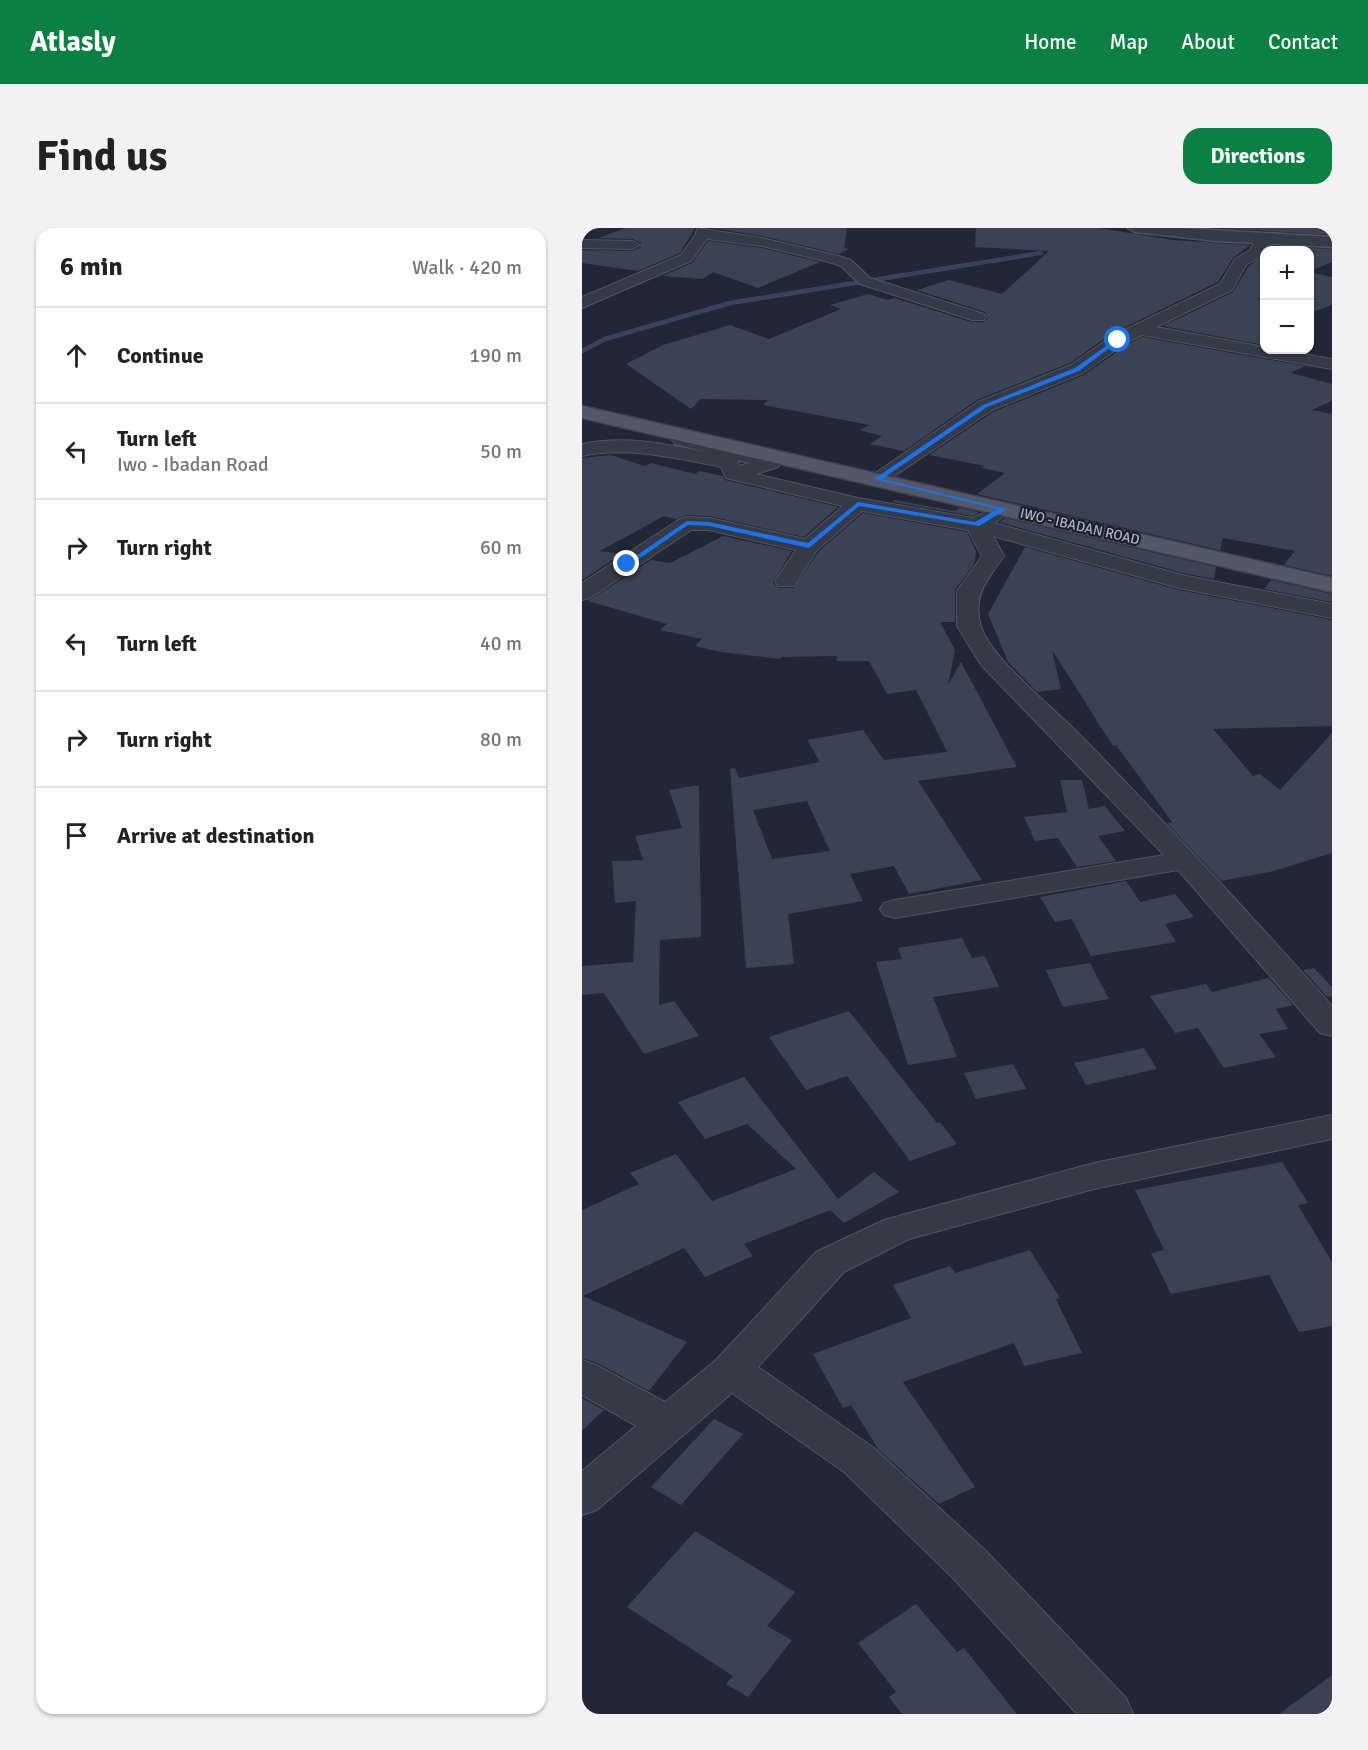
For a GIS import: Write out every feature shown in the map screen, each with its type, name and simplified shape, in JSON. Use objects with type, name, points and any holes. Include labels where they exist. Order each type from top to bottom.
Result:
[{"type":"main road","name":"IWO - IBADAN ROAD","points":[[582,413],[1332,585]]},
{"type":"street","points":[[582,232],[592,228]]},
{"type":"street","points":[[1136,228],[1332,242]]},
{"type":"street","points":[[582,303],[686,258],[703,231],[762,242],[834,260],[846,264],[865,281],[978,317]]},
{"type":"street","points":[[877,479],[985,406],[1077,369],[1118,340],[1144,330],[1164,316],[1226,287],[1240,262],[1256,253],[1260,243],[1279,239]]},
{"type":"street","points":[[582,244],[633,245]]},
{"type":"street","points":[[1144,330],[1220,346],[1332,364]]},
{"type":"street","points":[[1292,356],[1332,345]]},
{"type":"street","points":[[582,413],[771,463],[733,474]]},
{"type":"street","points":[[582,450],[595,446],[672,451],[729,463],[733,474]]},
{"type":"street","points":[[733,474],[858,504],[976,525],[1179,580],[1332,610]]},
{"type":"street","points":[[786,581],[809,546],[858,504]]},
{"type":"street","points":[[976,525],[1004,509]]},
{"type":"street","points":[[582,593],[687,523],[709,524],[809,546]]},
{"type":"street","points":[[976,525],[993,556],[968,591],[969,626],[993,665],[1059,728],[1185,860],[1332,1026]]},
{"type":"street","points":[[895,909],[1185,860]]},
{"type":"street","points":[[582,1497],[731,1370],[830,1262],[897,1229],[1094,1176],[1332,1127]]},
{"type":"street","points":[[731,1370],[859,1460],[969,1564],[1109,1714]]},
{"type":"street","points":[[582,1376],[667,1423]]},
{"type":"building","points":[[626,228],[695,228],[680,253],[638,271],[582,263],[582,250],[633,251],[641,247],[641,243],[633,239],[598,238]]},
{"type":"building","points":[[712,228],[847,228],[844,248],[849,249],[839,254],[762,236]]},
{"type":"building","points":[[976,228],[1099,228],[1173,240],[1250,245],[1233,258],[1218,282],[1111,334],[1070,363],[977,400],[904,451],[870,444],[882,436],[859,430],[870,425],[763,405],[768,400],[701,399],[691,409],[626,364],[663,345],[730,325],[769,339],[841,309],[830,305],[868,294],[887,300],[895,298],[971,322],[984,322],[988,318],[985,312],[917,290],[949,280],[1002,294],[1049,251],[975,247]]},
{"type":"building","points":[[1219,228],[1331,228],[1330,235]]},
{"type":"building","points":[[708,241],[762,248],[820,262],[758,288],[713,272],[703,279],[662,276],[692,263]]},
{"type":"building","points":[[1314,248],[1332,249],[1332,262],[1314,269]]},
{"type":"building","points":[[1260,257],[1260,344],[1163,326],[1233,292],[1248,267]]},
{"type":"building","points":[[1314,273],[1332,277],[1332,305],[1314,312]]},
{"type":"building","points":[[1142,337],[1305,366],[1291,373],[1332,384],[1332,401],[1312,410],[1332,414],[1332,576],[1284,565],[1295,551],[1223,538],[1220,550],[977,494],[1005,473],[982,468],[985,466],[929,455],[993,412],[1084,375]]},
{"type":"building","points":[[611,455],[644,466],[651,463],[695,474],[699,471],[723,476],[725,480],[838,507],[804,537],[709,516],[687,515],[676,519],[664,516],[600,551],[622,554],[582,580],[582,458]]},
{"type":"building","points":[[895,500],[955,511],[960,508],[979,512],[973,516],[893,502]]},
{"type":"building","points":[[863,513],[967,532],[976,551],[974,564],[955,590],[955,622],[940,622],[955,650],[948,685],[961,662],[1017,767],[918,781],[982,880],[909,894],[894,866],[850,874],[863,901],[788,914],[794,964],[746,968],[730,769],[735,768],[739,778],[820,762],[807,740],[863,730],[884,760],[947,752],[916,690],[887,694],[869,661],[836,661],[837,656],[781,657],[780,659],[721,652],[695,646],[702,639],[660,630],[667,624],[588,601],[651,560],[670,563],[723,536],[792,551],[773,582],[778,588],[794,588],[819,551]],"holes":[[[807,801],[830,851],[772,859],[753,810]]]},
{"type":"building","points":[[1005,518],[1216,567],[1214,579],[1183,573],[999,522]]},
{"type":"building","points":[[1025,547],[1179,590],[1332,620],[1332,726],[1213,729],[1253,776],[1260,774],[1280,790],[1332,733],[1332,853],[1274,871],[1221,881],[1167,823],[1172,822],[1116,745],[1113,746],[1052,650],[1061,689],[1037,692],[1008,662],[988,614]]},
{"type":"building","points":[[1271,580],[1332,594],[1332,602],[1264,589]]},
{"type":"building","points":[[1060,780],[1082,780],[1089,809],[1105,806],[1125,831],[1098,836],[1116,861],[1077,867],[1058,838],[1035,841],[1024,817],[1067,812]]},
{"type":"building","points":[[699,785],[701,937],[660,940],[659,1005],[674,1001],[699,1036],[644,1054],[604,993],[582,995],[582,966],[633,962],[636,901],[615,903],[612,861],[643,860],[635,836],[682,828],[669,790]]},
{"type":"building","points":[[1126,881],[1140,902],[1175,894],[1194,917],[1165,924],[1176,942],[1091,956],[1072,919],[1055,922],[1040,897]]},
{"type":"building","points":[[962,938],[972,958],[985,956],[999,987],[933,997],[957,1057],[908,1065],[876,962],[902,959],[898,948]]},
{"type":"building","points":[[1090,963],[1109,999],[1063,1007],[1046,970]]},
{"type":"building","points":[[1314,968],[1332,987],[1332,996],[1327,997],[1303,970]]},
{"type":"building","points":[[1269,978],[1293,1005],[1276,1009],[1288,1029],[1259,1034],[1276,1057],[1224,1068],[1198,1028],[1175,1033],[1150,996],[1206,984],[1212,992]]},
{"type":"building","points":[[849,1011],[937,1123],[940,1122],[957,1144],[910,1161],[847,1076],[806,1090],[769,1037]]},
{"type":"building","points":[[1144,1048],[1157,1069],[1086,1085],[1074,1063]]},
{"type":"building","points":[[1013,1064],[1026,1089],[976,1099],[964,1073]]},
{"type":"building","points":[[744,1077],[838,1199],[874,1172],[899,1192],[844,1223],[830,1210],[744,1244],[753,1256],[705,1277],[684,1248],[583,1296],[687,1342],[649,1391],[597,1363],[582,1358],[582,1210],[639,1184],[630,1173],[676,1154],[712,1201],[796,1169],[747,1124],[705,1139],[678,1102]]},
{"type":"building","points":[[1282,1162],[1308,1203],[1298,1205],[1332,1262],[1332,1326],[1299,1332],[1269,1275],[1171,1294],[1151,1253],[1164,1250],[1135,1190]]},
{"type":"building","points":[[1030,1250],[1060,1298],[1056,1299],[1082,1353],[1024,1366],[1014,1343],[903,1382],[975,1487],[939,1504],[878,1449],[851,1405],[843,1408],[813,1354],[911,1318],[893,1285],[950,1266],[955,1273]]},
{"type":"building","points":[[582,1398],[604,1410],[582,1431]]},
{"type":"building","points":[[714,1419],[743,1434],[681,1505],[651,1487]]},
{"type":"building","points":[[695,1531],[795,1592],[767,1626],[792,1640],[748,1697],[726,1684],[733,1676],[627,1607]]},
{"type":"building","points":[[916,1604],[957,1652],[964,1648],[1017,1714],[902,1714],[889,1697],[896,1692],[858,1643]]},
{"type":"building","points":[[1332,1675],[1332,1714],[1279,1714]]},
{"type":"waterway","points":[[582,351],[605,339],[730,303],[1041,253]]},
{"type":"route","points":[[627,564],[687,523],[709,524],[809,546],[858,504],[976,525],[1004,509],[877,479],[985,406],[1077,369],[1118,340]]}]
